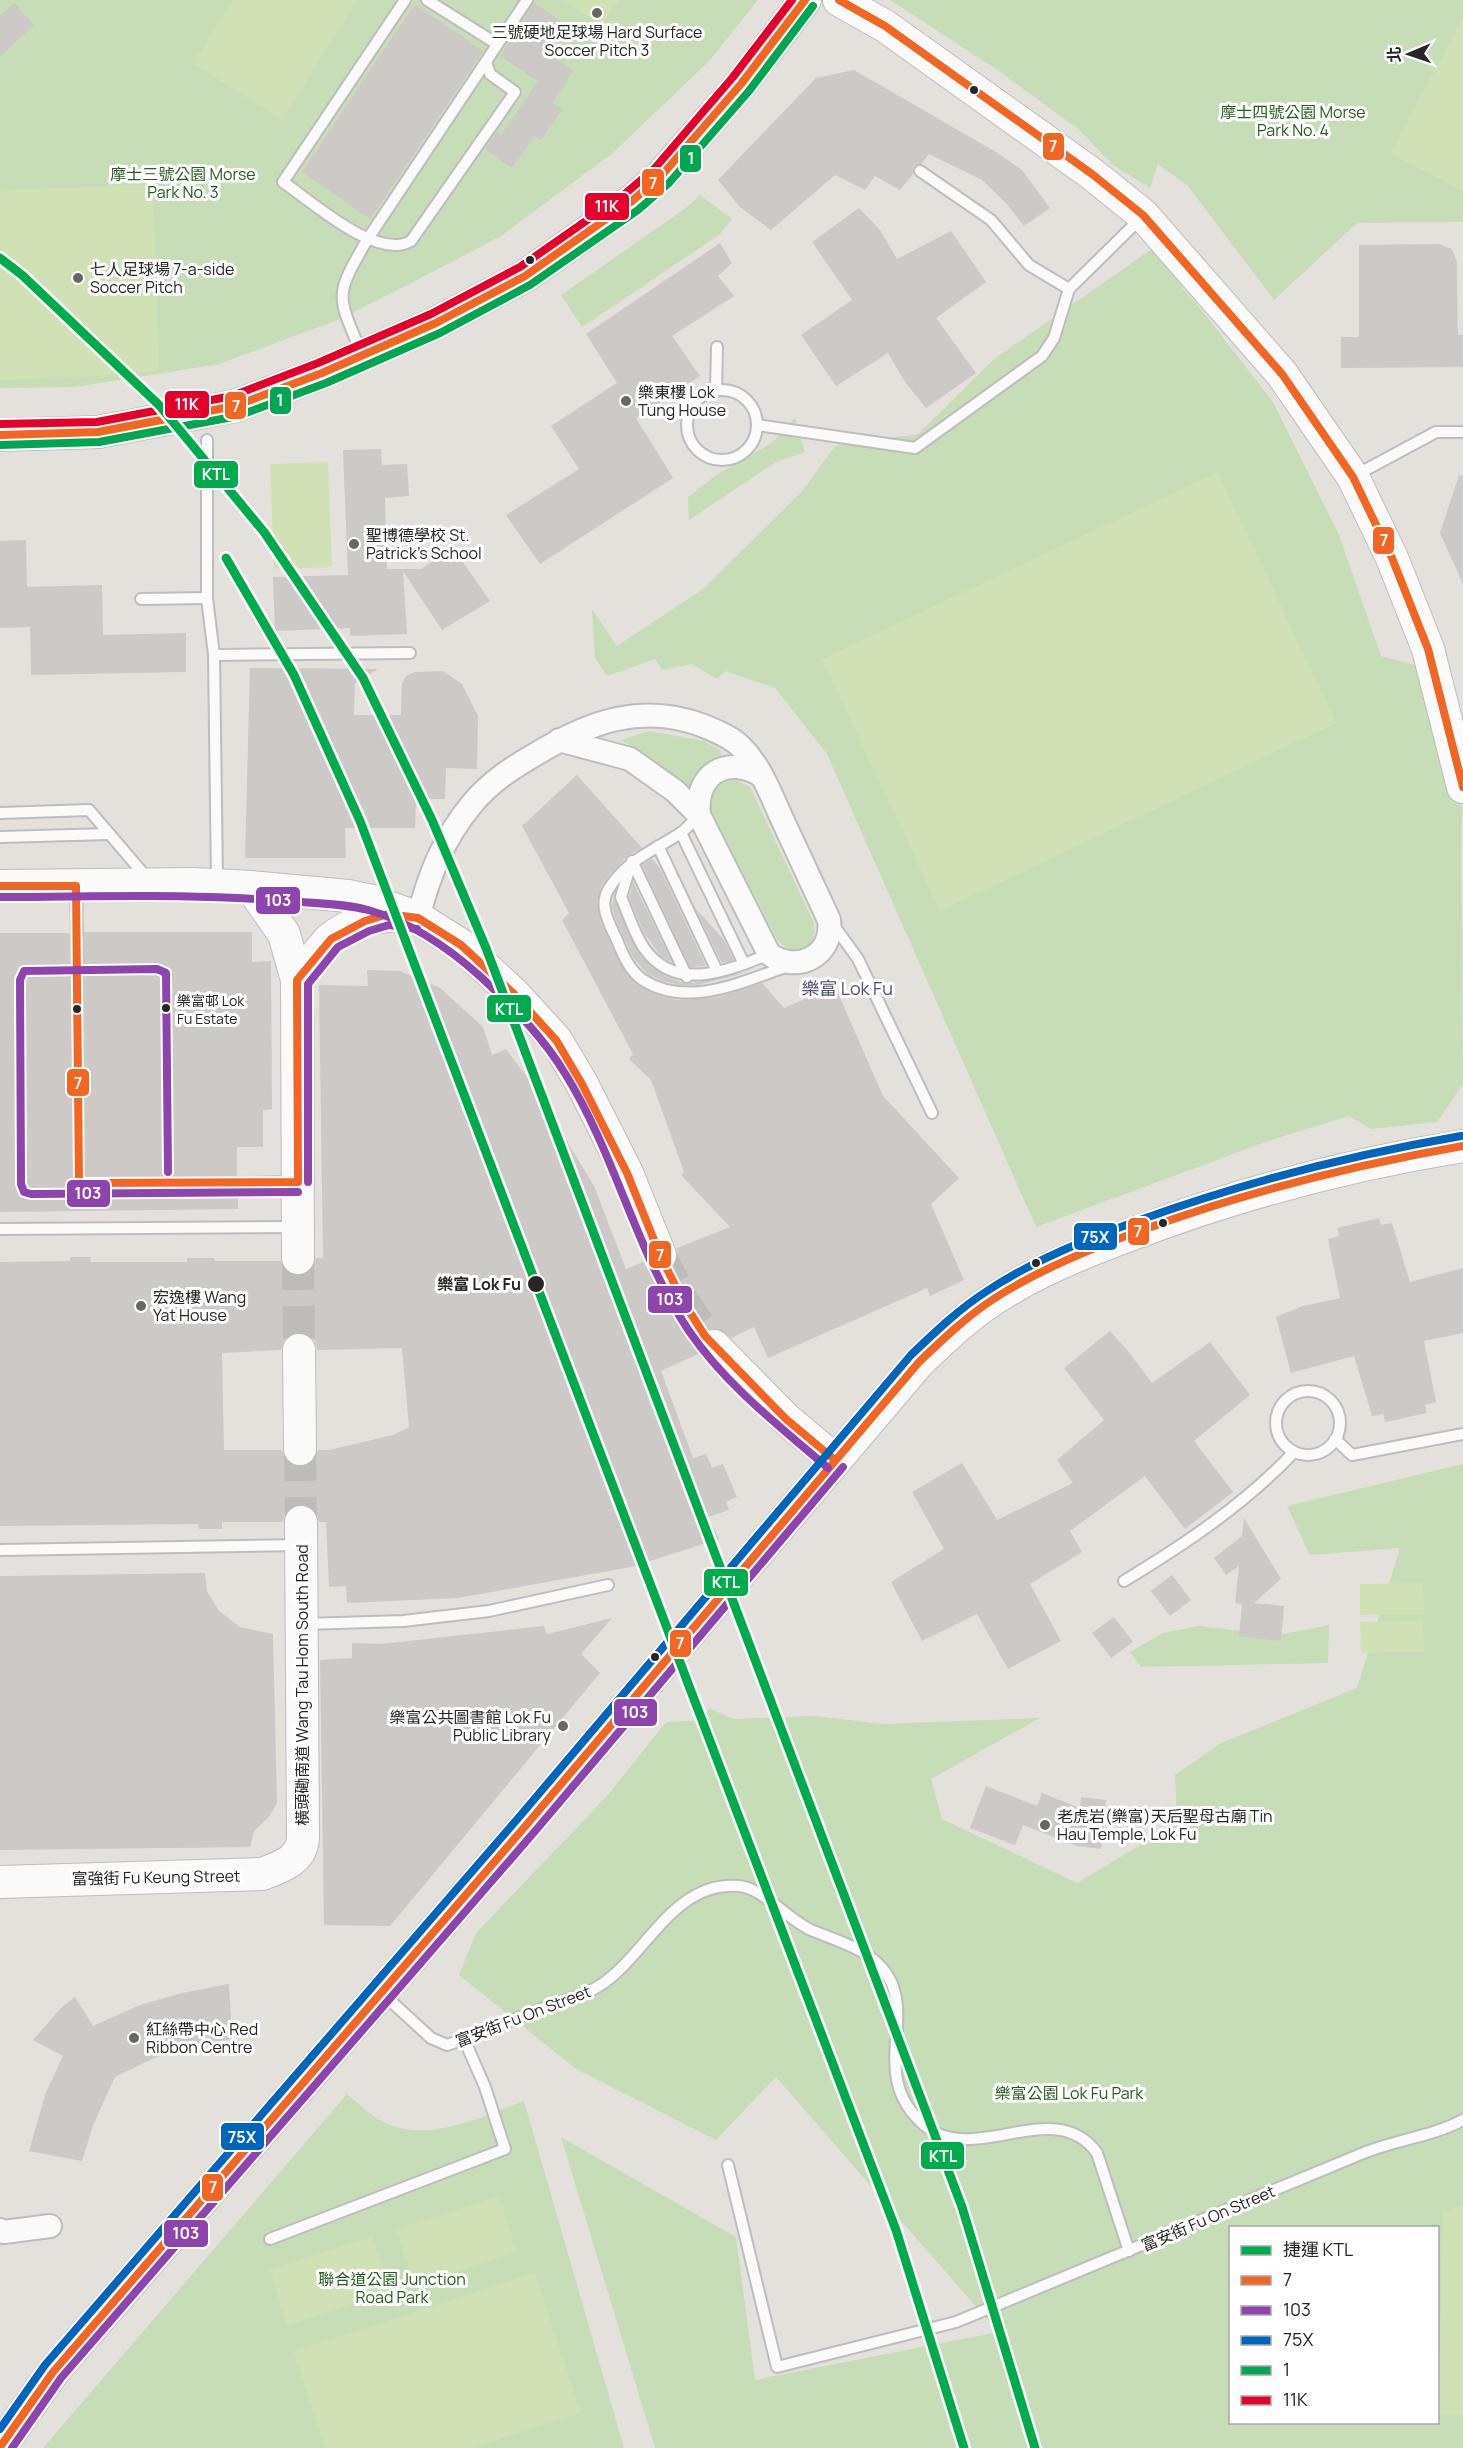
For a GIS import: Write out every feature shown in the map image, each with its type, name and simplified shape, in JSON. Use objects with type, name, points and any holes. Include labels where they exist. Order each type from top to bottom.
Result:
[{"type":"street","points":[[0,435],[98,432],[235,406],[436,323],[525,276],[632,201],[662,175],[690,146],[805,0]]},
{"type":"street","points":[[839,0],[894,32],[1092,174],[1143,215],[1282,374],[1353,477],[1392,558],[1428,649],[1463,787]]},
{"type":"street","points":[[418,918],[429,875],[445,840],[473,802],[505,772],[559,740],[592,724],[634,716],[690,721],[717,731],[740,745],[762,776],[829,920],[829,936],[824,948],[816,957],[794,963],[785,963],[769,954],[699,815],[675,791],[630,759],[559,740]]},
{"type":"street","points":[[699,815],[700,793],[704,784],[719,770],[737,766],[751,768],[762,776]]},
{"type":"street","points":[[0,886],[217,885],[251,887],[348,896],[372,901],[418,918],[461,945],[514,994],[556,1040],[582,1084],[627,1173],[660,1255]]},
{"type":"street","points":[[251,887],[284,934],[297,980],[298,1258]]},
{"type":"street","points":[[297,980],[331,939],[365,921],[388,914],[418,918]]},
{"type":"street","points":[[0,2447],[52,2372],[381,1993],[919,1362],[957,1325],[994,1298],[1032,1276],[1069,1258],[1163,1222],[1274,1187],[1400,1156],[1463,1146]]},
{"type":"street","points":[[714,1346],[786,1419],[835,1460]]},
{"type":"street","points":[[299,1350],[300,1449]]},
{"type":"street","name":"橫頭磡南道 Wang Tau Hom South Road","points":[[301,1533],[301,1624],[308,1841]]},
{"type":"street","name":"富強街 Fu Keung Street","points":[[0,1882],[262,1874],[293,1860],[308,1841]]},
{"type":"street","points":[[0,2230],[4,2232],[51,2226]]},
{"type":"lane","points":[[405,0],[283,182],[367,240],[404,245],[411,241],[515,92],[490,74],[486,62]]},
{"type":"lane","points":[[427,0],[497,44]]},
{"type":"lane","points":[[362,355],[341,303],[343,282],[367,240],[527,0]]},
{"type":"lane","points":[[920,171],[991,220],[1029,265],[1069,289]]},
{"type":"lane","points":[[757,425],[915,448],[1042,356],[1054,338],[1069,289],[1143,215]]},
{"type":"lane","points":[[716,391],[717,347]]},
{"type":"lane","points":[[716,391],[736,393],[745,398],[756,415],[757,425],[749,448],[740,456],[728,460],[705,456],[689,438],[689,414],[704,395],[716,391]]},
{"type":"lane","points":[[1353,477],[1436,432],[1463,432]]},
{"type":"lane","points":[[207,440],[207,598],[214,655],[217,885]]},
{"type":"lane","points":[[141,599],[207,598]]},
{"type":"lane","points":[[214,655],[410,653]]},
{"type":"lane","points":[[0,813],[89,810],[152,885]]},
{"type":"lane","points":[[699,815],[681,833],[632,861],[607,892],[605,915],[627,961],[642,979],[675,993],[703,992],[737,984],[794,963]]},
{"type":"lane","points":[[681,833],[744,964]]},
{"type":"lane","points":[[0,837],[109,834]]},
{"type":"lane","points":[[658,846],[717,971]]},
{"type":"lane","points":[[632,861],[621,897],[643,946],[657,964],[687,977],[744,964],[769,954]]},
{"type":"lane","points":[[632,861],[687,977]]},
{"type":"lane","points":[[76,886],[77,933]]},
{"type":"lane","points":[[829,920],[855,953],[932,1113]]},
{"type":"lane","points":[[237,1182],[298,1182]]},
{"type":"lane","points":[[0,1229],[298,1227]]},
{"type":"lane","points":[[1299,1392],[1320,1393],[1336,1408],[1340,1429],[1335,1439],[1321,1452],[1303,1455],[1294,1452],[1285,1445],[1276,1426],[1282,1405],[1299,1392]]},
{"type":"lane","points":[[1335,1439],[1352,1455],[1463,1434]]},
{"type":"lane","points":[[1124,1581],[1196,1537],[1270,1477],[1294,1452]]},
{"type":"lane","points":[[0,1550],[301,1533]]},
{"type":"lane","points":[[301,1624],[403,1621],[489,1611],[608,1585]]},
{"type":"lane","name":"富安街 Fu On Street","points":[[381,1993],[431,2038],[447,2044],[598,1987],[628,1961],[662,1922],[684,1904],[718,1887],[748,1887],[757,1891],[794,1921],[872,1959],[888,1974],[897,2004],[894,2049],[897,2080],[914,2115],[931,2131],[952,2140],[1033,2130],[1066,2130],[1075,2132],[1090,2143],[1096,2152],[1129,2251],[1386,2144],[1424,2135],[1463,2120]]},
{"type":"lane","points":[[270,2239],[505,2149],[485,2087],[464,2039]]},
{"type":"lane","points":[[728,2165],[777,2367],[956,2322],[1129,2251]]},
{"type":"green space","name":"摩士三號公園 Morse Park No. 3","points":[[0,0],[758,0],[710,60],[613,153],[501,236],[392,293],[335,321],[219,364],[75,387],[0,388]]},
{"type":"green space","points":[[233,0],[357,0],[282,120],[193,63]]},
{"type":"green space","name":"三號硬地足球場 Hard Surface Soccer Pitch 3","points":[[564,0],[619,0],[602,26]]},
{"type":"green space","name":"摩士四號公園 Morse Park No. 4","points":[[890,0],[1463,0],[1463,222],[1357,223],[1274,300],[1188,186],[1158,164],[1150,188],[1113,165],[1078,129],[999,71]]},
{"type":"green space","points":[[1463,18],[1463,191],[1390,153]]},
{"type":"green space","name":"七人足球場 7-a-side Soccer Pitch","points":[[153,185],[159,371],[0,380],[0,190]]},
{"type":"green space","points":[[700,195],[732,219],[719,235],[582,327],[561,295],[686,208]]},
{"type":"green space","points":[[1152,249],[1206,259],[1182,288],[1273,402],[1339,535],[1381,656],[1419,666],[1463,714],[1461,858],[1463,1084],[1437,1122],[1371,1129],[1349,1116],[1271,1140],[1036,1227],[827,754],[775,688],[725,671],[717,679],[692,664],[662,670],[655,659],[607,676],[595,658],[592,609],[617,646],[703,589],[803,490],[835,446],[918,434],[994,359]]},
{"type":"green space","points":[[795,418],[805,452],[776,462],[689,520],[688,497],[718,474],[772,443]]},
{"type":"green space","points":[[328,462],[332,567],[274,569],[270,464]]},
{"type":"green space","points":[[1218,472],[1336,723],[940,911],[822,659]]},
{"type":"green space","points":[[649,731],[704,741],[720,750],[722,761],[687,794],[655,762],[621,740]]},
{"type":"green space","points":[[736,780],[750,787],[813,921],[813,939],[807,947],[789,950],[777,940],[712,813],[711,800],[715,790],[723,783]]},
{"type":"green space","name":"樂富公園 Lok Fu Park","points":[[1463,1464],[1463,2448],[655,2448],[561,2137],[736,2237],[755,2380],[998,2332],[776,2077],[716,2140],[576,2069],[459,1975],[476,1933],[607,1796],[666,1722],[703,1720],[709,1708],[733,1719],[814,1716],[883,1724],[1040,1718],[931,1779],[942,1819],[1077,1883],[1177,1823],[1175,1775],[1221,1743],[1357,1688],[1400,1548],[1310,1555],[1287,1506]]},
{"type":"green space","points":[[1423,1583],[1424,1614],[1360,1615],[1360,1584]]},
{"type":"green space","points":[[1423,1621],[1424,1652],[1361,1653],[1360,1622]]},
{"type":"green space","points":[[1329,1625],[1328,1663],[1141,1667],[1130,1652],[1163,1633],[1198,1626],[1278,1635]]},
{"type":"green space","name":"聯合道公園 Junction Road Park","points":[[347,2094],[376,2118],[394,2126],[412,2130],[450,2127],[524,2101],[624,2448],[43,2448]]},
{"type":"green space","points":[[499,2196],[517,2252],[414,2285],[396,2229]]},
{"type":"green space","points":[[1463,2205],[1463,2415],[1439,2415],[1443,2212]]},
{"type":"green space","points":[[373,2237],[390,2292],[287,2325],[270,2269]]},
{"type":"green space","points":[[535,2273],[581,2413],[473,2448],[325,2448],[294,2351]]},
{"type":"building","points":[[14,3],[34,25],[0,56],[0,16]]},
{"type":"building","points":[[534,3],[568,26],[549,55],[573,70],[553,103],[562,109],[541,140],[535,136],[512,168],[485,149],[497,131],[501,135],[538,81],[500,56]]},
{"type":"building","points":[[415,4],[483,51],[370,219],[302,172]]},
{"type":"building","points":[[854,70],[996,152],[1022,170],[1050,208],[1024,226],[1006,203],[982,180],[929,154],[921,164],[914,166],[913,174],[900,190],[875,176],[865,190],[835,175],[771,230],[740,207],[718,180],[816,78]]},
{"type":"building","points":[[859,208],[880,230],[897,259],[951,231],[986,282],[936,318],[976,373],[926,408],[905,382],[888,353],[836,386],[801,335],[852,300],[812,242]]},
{"type":"building","name":"樂東樓 Lok Tung House","points":[[720,243],[732,263],[718,276],[734,296],[672,336],[700,376],[636,418],[673,478],[540,564],[506,515],[579,469],[551,426],[617,383],[586,334]]},
{"type":"building","points":[[1439,244],[1452,249],[1457,262],[1458,335],[1463,335],[1463,367],[1341,368],[1341,337],[1359,337],[1359,245]]},
{"type":"building","points":[[381,449],[382,465],[407,464],[409,496],[385,498],[387,569],[421,569],[453,548],[490,601],[442,630],[403,571],[407,634],[350,636],[350,628],[275,631],[273,577],[348,575],[343,450]]},
{"type":"building","points":[[1459,475],[1463,476],[1463,584],[1440,533]]},
{"type":"building","points":[[26,540],[27,587],[102,585],[103,635],[186,633],[186,672],[31,675],[30,627],[0,628],[0,541]]},
{"type":"building","points":[[250,668],[378,669],[355,683],[354,715],[401,715],[402,684],[406,676],[415,672],[443,671],[462,684],[478,716],[477,769],[446,768],[445,799],[416,799],[415,828],[345,828],[346,858],[245,858]]},
{"type":"building","points":[[577,775],[642,848],[628,855],[609,875],[601,887],[597,901],[601,923],[628,976],[639,986],[657,995],[678,1000],[718,997],[762,983],[784,1008],[835,986],[883,1096],[959,1178],[931,1204],[964,1280],[930,1296],[927,1288],[768,1358],[754,1327],[731,1338],[718,1329],[710,1329],[702,1333],[697,1342],[698,1354],[661,1371],[693,1458],[706,1454],[712,1468],[723,1464],[737,1497],[726,1502],[729,1510],[708,1517],[719,1539],[631,1567],[458,1598],[347,1603],[346,1586],[329,1587],[326,1522],[319,1522],[316,1512],[301,1504],[291,1507],[285,1514],[283,1522],[222,1522],[222,1529],[199,1529],[198,1524],[0,1526],[0,1262],[70,1261],[70,1257],[90,1257],[91,1262],[187,1262],[187,1258],[214,1258],[215,1261],[281,1261],[289,1273],[299,1276],[308,1273],[316,1258],[323,1258],[319,985],[368,986],[367,970],[400,971],[440,988],[483,1027],[492,1055],[506,1049],[531,1082],[594,1186],[626,1269],[643,1262],[648,1269],[657,1273],[667,1271],[674,1266],[678,1258],[677,1248],[730,1227],[681,1175],[684,1172],[651,1080],[629,1059],[633,1054],[562,920],[569,913],[522,826]],"holes":[[[298,1332],[308,1335],[315,1341],[317,1350],[402,1348],[409,1427],[393,1435],[329,1450],[318,1450],[310,1464],[301,1467],[285,1459],[282,1450],[224,1450],[222,1353],[281,1350],[289,1335]]]},
{"type":"building","points":[[652,859],[660,868],[706,966],[690,967],[642,865]]},
{"type":"building","points":[[633,882],[672,962],[661,956],[644,933],[629,897]]},
{"type":"building","points":[[614,896],[638,952],[651,967],[667,977],[687,984],[752,971],[697,985],[679,985],[647,974],[633,957],[617,923],[612,907]]},
{"type":"building","points":[[695,908],[724,940],[734,960],[722,963]]},
{"type":"building","points":[[84,932],[252,932],[252,962],[271,961],[272,1109],[263,1110],[263,1147],[237,1147],[237,1175],[230,1183],[231,1187],[238,1190],[238,1209],[0,1212],[0,933],[69,933],[77,940],[81,939]]},
{"type":"building","points":[[1379,1218],[1381,1225],[1392,1223],[1410,1282],[1463,1268],[1463,1333],[1424,1341],[1436,1402],[1425,1405],[1427,1413],[1385,1422],[1383,1414],[1372,1416],[1354,1356],[1291,1373],[1276,1317],[1303,1306],[1340,1298],[1328,1239],[1339,1236],[1337,1228]]},
{"type":"building","points":[[1110,1331],[1152,1383],[1210,1342],[1250,1395],[1194,1441],[1233,1492],[1185,1529],[1145,1476],[1070,1531],[1082,1552],[1030,1584],[1061,1641],[1008,1669],[977,1614],[922,1641],[891,1582],[944,1549],[912,1492],[962,1463],[997,1520],[1073,1483],[1057,1460],[1104,1420],[1064,1368]]},
{"type":"building","points":[[1244,1518],[1281,1579],[1254,1603],[1284,1606],[1281,1641],[1239,1636],[1242,1604],[1235,1603],[1239,1566],[1226,1575],[1214,1558],[1242,1536]]},
{"type":"building","points":[[205,1573],[207,1591],[219,1611],[240,1627],[273,1634],[277,1803],[269,1817],[254,1831],[250,1847],[0,1850],[0,1576]]},
{"type":"building","points":[[1172,1575],[1191,1600],[1170,1616],[1151,1591]]},
{"type":"building","points":[[1114,1617],[1133,1642],[1111,1658],[1092,1633]]},
{"type":"building","points":[[612,1618],[581,1654],[600,1673],[390,1926],[324,1925],[320,1660],[352,1658],[352,1643],[381,1644],[544,1626],[547,1634]]},
{"type":"building","points":[[986,1786],[1037,1806],[1042,1793],[1080,1808],[1081,1797],[1106,1800],[1101,1849],[1077,1846],[1023,1825],[1015,1845],[970,1828]]},
{"type":"building","points":[[229,1984],[232,2039],[184,2048],[154,2058],[115,2077],[93,2125],[82,2161],[29,2151],[46,2092],[63,2056],[33,2040],[62,2007],[75,1997],[93,2026],[140,2005],[182,1993]]},
{"type":"tunnel","points":[[660,1255],[684,1303],[714,1346]]},
{"type":"tunnel","points":[[298,1258],[299,1350]]},
{"type":"tunnel","points":[[300,1449],[301,1522]]},
{"type":"metro line","name":"KTL","points":[[0,258],[22,275],[159,405],[264,532],[363,678],[432,820],[486,948],[962,2207],[1035,2448]]},
{"type":"metro line","name":"KTL","points":[[226,558],[294,675],[360,821],[896,2230],[964,2448]]},
{"type":"transit line","name":"11K","points":[[0,424],[97,422],[232,396],[318,363],[431,314],[520,267],[626,193],[655,168],[733,77],[792,0]]},
{"type":"transit line","name":"7","points":[[0,435],[98,432],[235,406],[322,373],[436,323],[525,276],[632,201],[662,175],[741,84],[805,0]]},
{"type":"transit line","name":"7","points":[[839,0],[885,26],[1092,174],[1143,215],[1282,374],[1353,477],[1392,558],[1428,649],[1463,787]]},
{"type":"transit line","name":"1","points":[[0,445],[99,442],[238,416],[326,383],[440,333],[530,285],[638,210],[669,183],[749,91],[813,6]]},
{"type":"transit line","name":"7","points":[[0,886],[76,886],[79,1183],[298,1182],[297,980],[331,939],[365,921],[388,914],[418,918],[461,945],[514,994],[556,1040],[582,1084],[627,1173],[660,1255],[684,1303],[705,1336],[786,1419],[835,1460]]},
{"type":"transit line","name":"103","points":[[0,897],[214,897],[337,905],[368,910],[400,921],[443,946],[482,978],[517,1012],[548,1048],[566,1075],[599,1138],[654,1269],[689,1331],[736,1387],[828,1468]]},
{"type":"transit line","name":"103","points":[[308,1182],[308,984],[338,947],[369,931],[389,925],[417,929]]},
{"type":"transit line","name":"103","points":[[168,1172],[166,973],[157,969],[24,971],[20,980],[21,1184],[24,1192],[31,1194],[298,1192]]},
{"type":"transit line","name":"75X","points":[[0,2429],[45,2365],[520,1816],[911,1355],[948,1321],[977,1298],[1042,1260],[1140,1220],[1179,1206],[1299,1171],[1461,1136]]},
{"type":"transit line","name":"7","points":[[0,2447],[53,2372],[528,1823],[919,1362],[955,1328],[995,1298],[1031,1277],[1148,1228],[1225,1202],[1303,1180],[1463,1146]]},
{"type":"transit line","name":"103","points":[[12,2448],[61,2378],[536,1830],[843,1467]]},
{"type":"place","name":"三號硬地足球場 Hard Surface Soccer Pitch 3","points":[[597,13]]},
{"type":"place","name":"七人足球場 7-a-side Soccer Pitch","points":[[78,278]]},
{"type":"place","name":"樂東樓 Lok Tung House","points":[[626,401]]},
{"type":"place","name":"聖博德學校 St. Patrick's School","points":[[354,544]]},
{"type":"place","name":"樂富邨 Lok Fu Estate","points":[[166,1008]]},
{"type":"place","name":"樂富 Lok Fu","points":[[536,1284]]},
{"type":"place","name":"宏逸樓 Wang Yat House","points":[[141,1306]]},
{"type":"place","name":"樂富公共圖書館 Lok Fu Public Library","points":[[563,1726]]},
{"type":"place","name":"老虎岩(樂富)天后聖母古廟 Tin Hau Temple, Lok Fu","points":[[1045,1825]]},
{"type":"place","name":"紅絲帶中心 Red Ribbon Centre","points":[[134,2038]]},
{"type":"district","name":"樂富 Lok Fu","points":[[847,989]]}]
